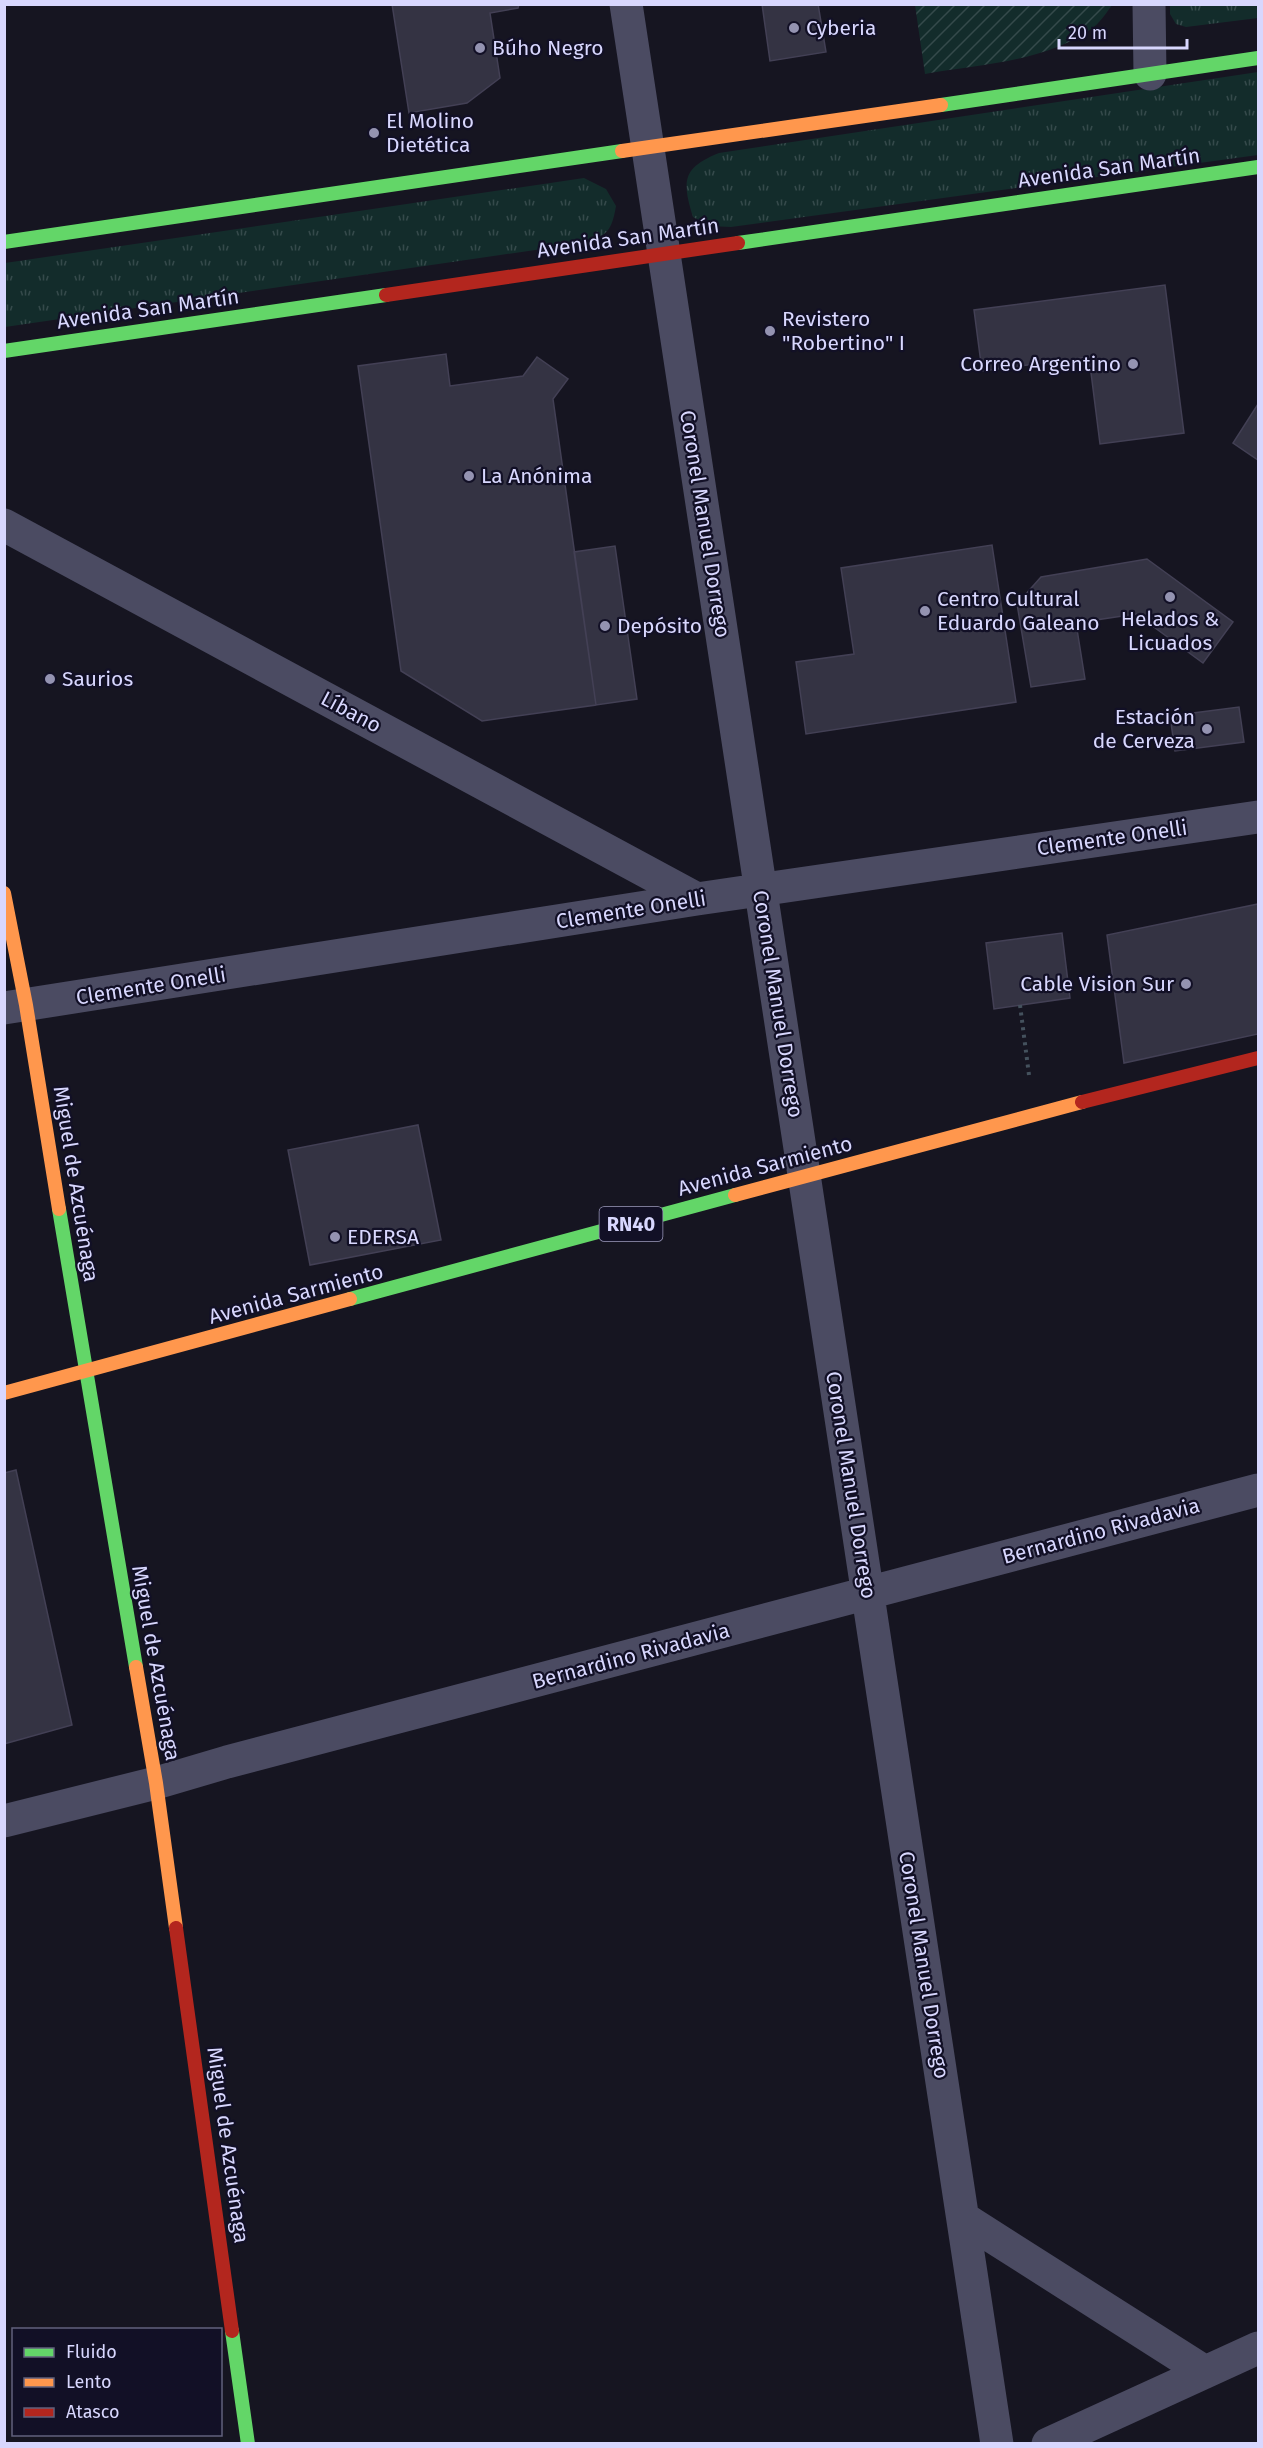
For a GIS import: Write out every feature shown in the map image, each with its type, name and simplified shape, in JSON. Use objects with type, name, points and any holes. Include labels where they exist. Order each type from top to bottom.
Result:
[{"type":"main road","points":[[4,242],[1258,58]]},
{"type":"main road","name":"Avenida San Martín","points":[[4,351],[1258,167]]},
{"type":"main road","name":"Miguel de Azcuénaga","points":[[4,893],[15,1007],[85,1373],[156,1783],[248,2444]]},
{"type":"main road","name":"Avenida Sarmiento","points":[[4,1393],[85,1373],[1034,1114],[1258,1058]]},
{"type":"street","name":"Coronel Manuel Dorrego","points":[[626,4],[997,2444]]},
{"type":"street","points":[[1149,4],[1150,74]]},
{"type":"street","name":"Líbano","points":[[4,525],[697,899]]},
{"type":"street","name":"Clemente Onelli","points":[[15,1007],[697,899],[1258,817]]},
{"type":"street","name":"Bernardino Rivadavia","points":[[4,1821],[156,1783],[227,1762],[1258,1490]]},
{"type":"street","points":[[963,2218],[1206,2372]]},
{"type":"street","points":[[1048,2444],[1258,2348]]},
{"type":"path","points":[[1020,1005],[1034,1114]]},
{"type":"green space","points":[[915,4],[1112,5],[1095,26],[1057,47],[1013,60],[925,74]]},
{"type":"green space","points":[[1170,5],[1258,5],[1258,18],[1186,27],[1176,24],[1170,14]]},
{"type":"green space","points":[[1258,72],[1258,155],[731,227],[710,226],[693,217],[689,205],[687,185],[692,170],[698,164],[719,153]]},
{"type":"green space","points":[[584,178],[606,189],[616,206],[609,229],[600,237],[586,242],[5,327],[5,263]]},
{"type":"building","points":[[392,4],[519,4],[518,8],[490,13],[500,78],[467,103],[409,113]]},
{"type":"building","name":"Cyberia","points":[[762,4],[818,4],[826,52],[770,61]]},
{"type":"building","name":"Correo Argentino","points":[[1165,285],[1184,433],[1100,444],[1089,357],[982,371],[974,310]]},
{"type":"building","name":"La Anónima","points":[[446,354],[450,386],[523,376],[537,357],[568,379],[553,399],[596,705],[482,721],[401,671],[358,366]]},
{"type":"building","points":[[1258,404],[1258,460],[1233,443]]},
{"type":"building","name":"Centro Cultural Eduardo Galeano","points":[[992,545],[1016,702],[806,734],[796,662],[854,654],[841,568]]},
{"type":"building","name":"Depósito","points":[[615,546],[637,699],[596,705],[574,552]]},
{"type":"building","points":[[1147,559],[1233,622],[1203,663],[1136,614],[1076,623],[1085,679],[1031,687],[1017,604],[1041,577]]},
{"type":"building","name":"Estación de Cerveza","points":[[1239,707],[1244,742],[1175,751],[1170,716]]},
{"type":"building","name":"Cable Vision Sur","points":[[1258,904],[1258,1034],[1124,1063],[1107,935]]},
{"type":"building","points":[[1062,933],[1070,998],[994,1009],[986,943]]},
{"type":"building","points":[[418,1125],[441,1240],[310,1265],[288,1150]]},
{"type":"building","points":[[16,1470],[72,1725],[4,1744],[4,1473]]},
{"type":"traffic: fast","points":[[941,105],[1258,58]]},
{"type":"traffic: fast","points":[[4,242],[622,151]]},
{"type":"traffic: fast","points":[[738,243],[1258,167]]},
{"type":"traffic: fast","points":[[4,351],[386,295]]},
{"type":"traffic: fast","points":[[350,1299],[735,1195]]},
{"type":"traffic: fast","points":[[59,1209],[136,1667]]},
{"type":"traffic: fast","points":[[232,2331],[248,2444]]},
{"type":"traffic: slow","points":[[622,151],[941,105]]},
{"type":"traffic: slow","points":[[4,893],[26,1005],[59,1209]]},
{"type":"traffic: slow","points":[[735,1195],[1082,1102]]},
{"type":"traffic: slow","points":[[4,1393],[350,1299]]},
{"type":"traffic: slow","points":[[136,1667],[156,1783],[176,1928]]},
{"type":"traffic: jam","points":[[386,295],[738,243]]},
{"type":"traffic: jam","points":[[1082,1102],[1258,1058]]},
{"type":"traffic: jam","points":[[176,1928],[232,2331]]},
{"type":"place","name":"Cyberia","points":[[794,28]]},
{"type":"place","name":"Búho Negro","points":[[480,48]]},
{"type":"place","name":"El Molino Dietética","points":[[374,133]]},
{"type":"place","name":"Revistero \"Robertino\" I","points":[[770,331]]},
{"type":"place","name":"Correo Argentino","points":[[1133,364]]},
{"type":"place","name":"La Anónima","points":[[469,476]]},
{"type":"place","name":"Helados & Licuados","points":[[1170,597]]},
{"type":"place","name":"Centro Cultural Eduardo Galeano","points":[[925,611]]},
{"type":"place","name":"Depósito","points":[[605,626]]},
{"type":"place","name":"Saurios","points":[[50,679]]},
{"type":"place","name":"Estación de Cerveza","points":[[1207,729]]},
{"type":"place","name":"Cable Vision Sur","points":[[1186,984]]},
{"type":"place","name":"EDERSA","points":[[335,1237]]}]
